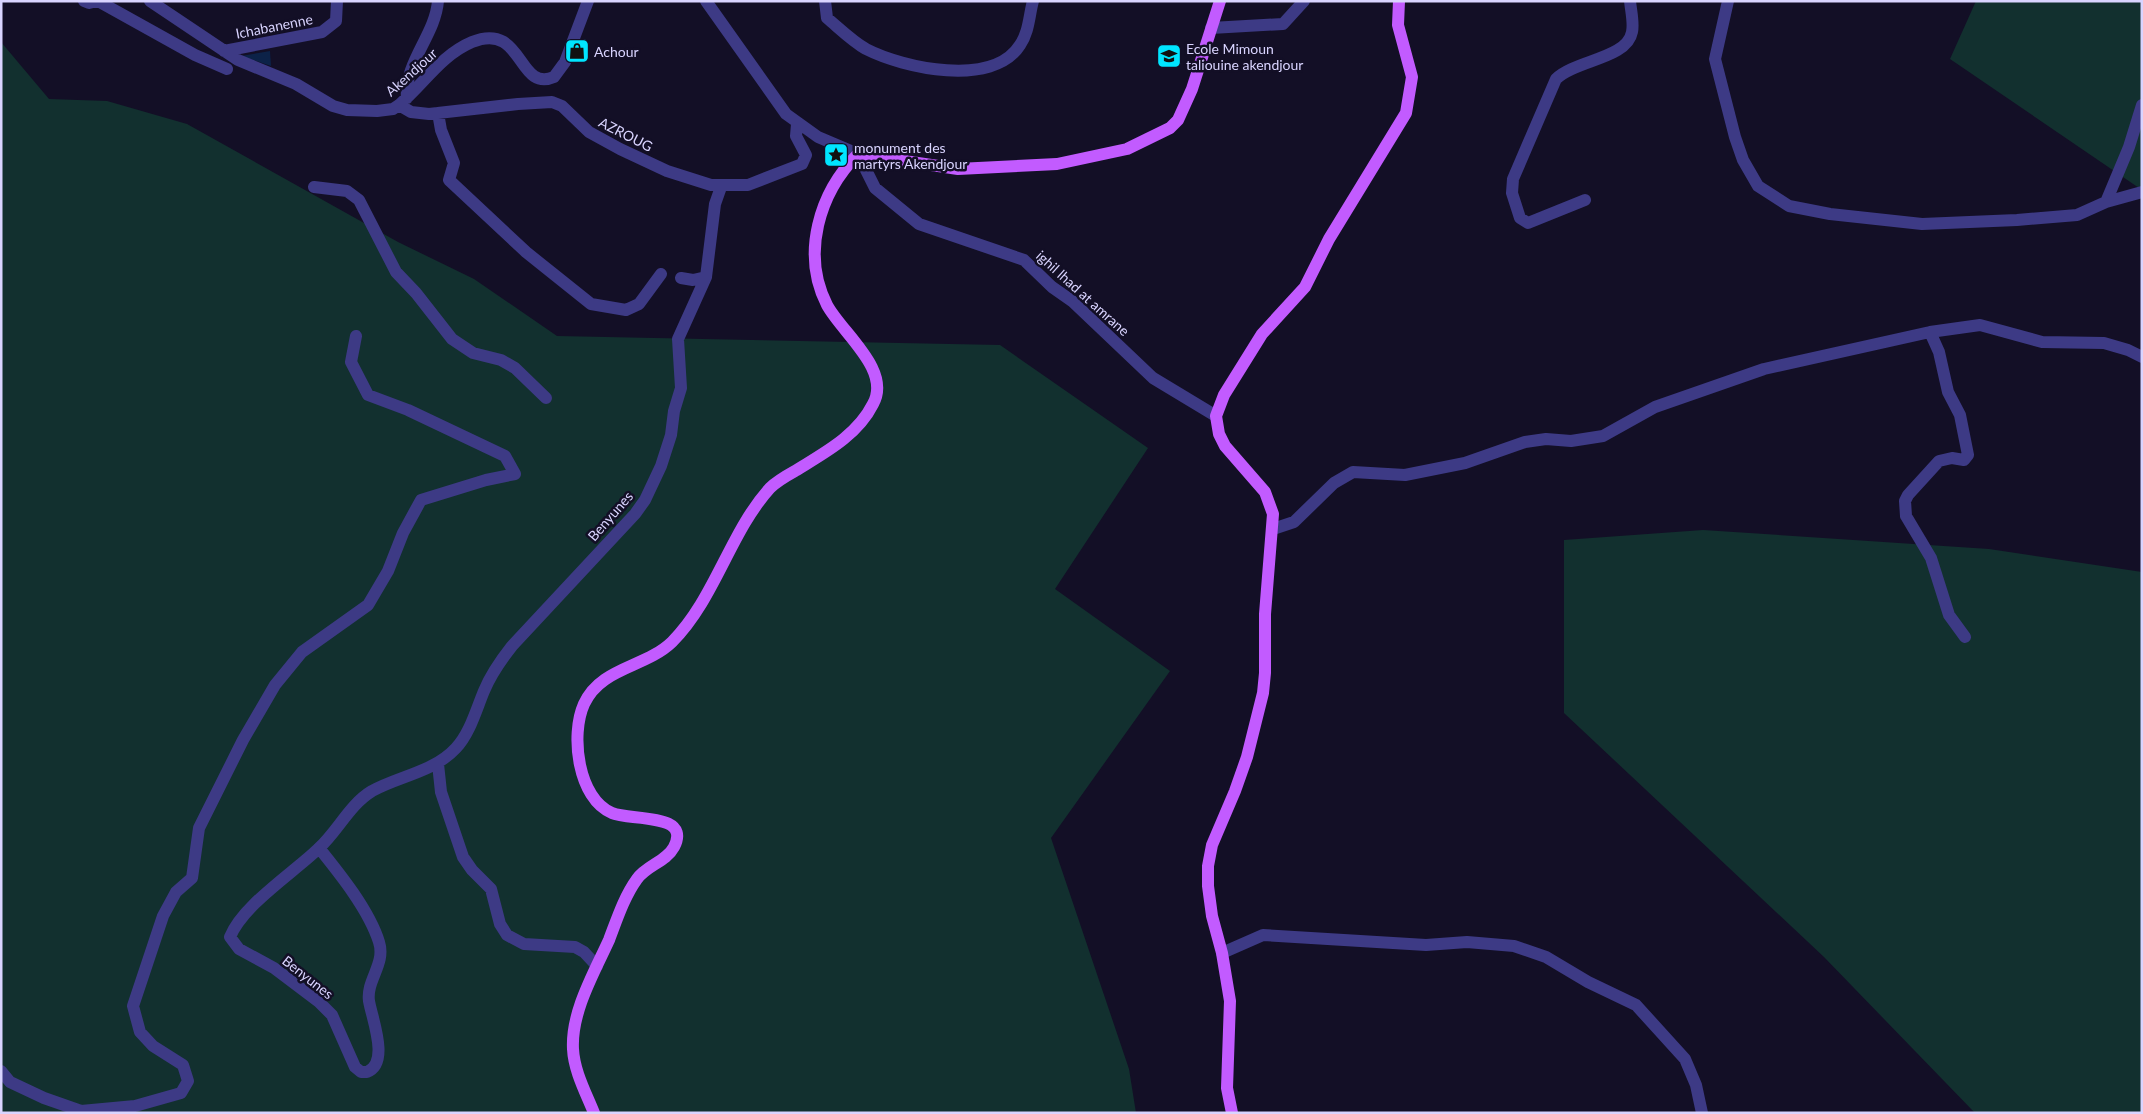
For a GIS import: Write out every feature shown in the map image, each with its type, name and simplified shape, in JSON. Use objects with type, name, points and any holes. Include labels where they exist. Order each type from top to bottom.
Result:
[{"type":"main road","points":[[594,1113],[578,1072],[573,1053],[573,1033],[582,1002],[635,882],[648,868],[668,856],[676,840],[676,833],[673,826],[665,821],[621,816],[611,813],[595,800],[581,767],[577,742],[580,715],[592,691],[607,677],[648,659],[664,649],[675,638],[690,619],[723,565],[758,502],[773,484],[826,452],[847,436],[875,402],[878,390],[870,363],[841,328],[827,304],[817,280],[815,260],[816,230],[825,198],[839,175],[858,154],[936,167],[967,169],[1057,164],[1127,149],[1170,128],[1178,120],[1192,89],[1220,1]]},
{"type":"main road","points":[[1232,1113],[1228,1088],[1230,1001],[1222,953],[1212,916],[1208,886],[1208,866],[1212,845],[1244,766],[1263,693],[1267,570],[1273,529],[1272,514],[1264,492],[1225,446],[1219,434],[1216,416],[1224,395],[1262,334],[1305,287],[1329,239],[1406,113],[1412,77],[1398,25],[1399,1]]},
{"type":"street","points":[[84,1],[89,4],[97,1],[174,44],[227,69]]},
{"type":"street","name":"Akendjour","points":[[150,1],[238,60],[296,84],[340,108],[377,111],[392,109],[403,102],[448,58],[472,42],[485,39],[498,41],[510,46],[519,54],[527,72],[531,76],[541,79],[551,78]]},
{"type":"street","name":"Ichabanenne","points":[[224,51],[322,32],[336,21],[337,1]]},
{"type":"street","points":[[438,1],[429,32],[409,74],[403,102],[417,114],[552,102],[551,78],[558,73],[566,62],[588,1]]},
{"type":"street","points":[[706,1],[777,103],[797,124],[818,137],[858,154]]},
{"type":"street","points":[[825,1],[827,18],[864,48],[890,60],[923,68],[960,71],[984,68],[1000,61],[1020,46],[1029,24],[1033,1]]},
{"type":"street","points":[[1211,28],[1283,24],[1304,1]]},
{"type":"street","points":[[1585,200],[1528,223],[1520,218],[1511,186],[1556,79],[1570,68],[1620,50],[1628,43],[1632,32],[1630,1]]},
{"type":"street","points":[[1728,1],[1715,59],[1735,138],[1743,160],[1758,186],[1789,206],[1873,220],[1922,224],[2077,215],[2106,202],[2142,192]]},
{"type":"street","name":"AZROUG","points":[[552,102],[562,106],[589,132],[620,149],[690,180],[721,187],[748,185],[802,164],[806,155],[796,136],[797,124]]},
{"type":"street","points":[[2106,202],[2142,105]]},
{"type":"street","points":[[438,113],[441,130],[454,167],[449,175],[450,180],[526,252],[591,304],[626,310],[640,304],[661,274]]},
{"type":"street","name":"ighil lhad at amrane","points":[[858,154],[875,188],[919,224],[1024,260],[1052,287],[1072,301],[1153,378],[1216,416]]},
{"type":"street","points":[[314,187],[347,191],[359,200],[392,266],[452,339],[473,353],[501,360],[515,368],[546,398]]},
{"type":"street","name":"Benyunes","points":[[319,848],[349,884],[380,944],[380,962],[369,994],[379,1053],[375,1065],[367,1072],[361,1072],[355,1066],[332,1015],[319,1002],[274,968],[239,949],[230,937],[234,929],[269,890],[319,848],[354,805],[371,792],[438,764],[456,749],[466,735],[485,688],[497,666],[512,646],[635,514],[645,500],[667,452],[674,412],[680,397],[678,339],[706,277],[715,204],[721,187]]},
{"type":"street","points":[[681,278],[693,280],[706,277]]},
{"type":"street","points":[[1273,529],[1294,522],[1334,483],[1353,472],[1405,475],[1465,463],[1525,442],[1546,440],[1572,441],[1603,436],[1655,407],[1764,369],[1930,332],[1980,325],[2042,342],[2104,344],[2128,350],[2142,357]]},
{"type":"street","points":[[1930,332],[1938,352],[1948,392],[1960,415],[1968,455],[1964,460],[1952,458],[1940,462],[1908,495],[1904,510],[1936,568],[1950,615],[1965,637]]},
{"type":"street","points":[[1,1071],[10,1082],[44,1098],[81,1111],[135,1106],[181,1093],[188,1082],[183,1065],[153,1046],[140,1032],[133,1006],[163,916],[176,892],[192,878],[199,828],[243,740],[275,686],[302,652],[368,605],[388,572],[403,533],[421,500],[486,480],[515,474],[505,456],[408,410],[368,395],[352,362],[356,336]]},
{"type":"street","points":[[438,764],[441,792],[463,857],[472,870],[492,889],[500,924],[507,935],[524,944],[575,947],[584,952],[597,966]]},
{"type":"street","points":[[1222,953],[1263,935],[1426,945],[1466,942],[1514,946],[1538,954],[1636,1005],[1684,1059],[1696,1085],[1702,1113]]},
{"type":"green space","points":[[1976,1],[2142,1],[2142,190],[1950,59]]},
{"type":"green space","points":[[1,42],[49,99],[107,101],[187,124],[398,242],[474,279],[557,336],[1000,345],[1148,448],[1055,589],[1170,671],[1051,838],[1129,1069],[1136,1113],[1,1113]]},
{"type":"green space","points":[[1703,530],[1989,549],[2142,572],[2142,1113],[1975,1113],[1824,957],[1564,713],[1564,540]]},
{"type":"water","points":[[270,51],[271,66],[241,56]]},
{"type":"place","name":"Achour","points":[[577,51]]},
{"type":"place","name":"Ecole Mimoun taliouine akendjour","points":[[1169,56]]},
{"type":"place","name":"monument des martyrs Akendjour","points":[[836,155]]}]
